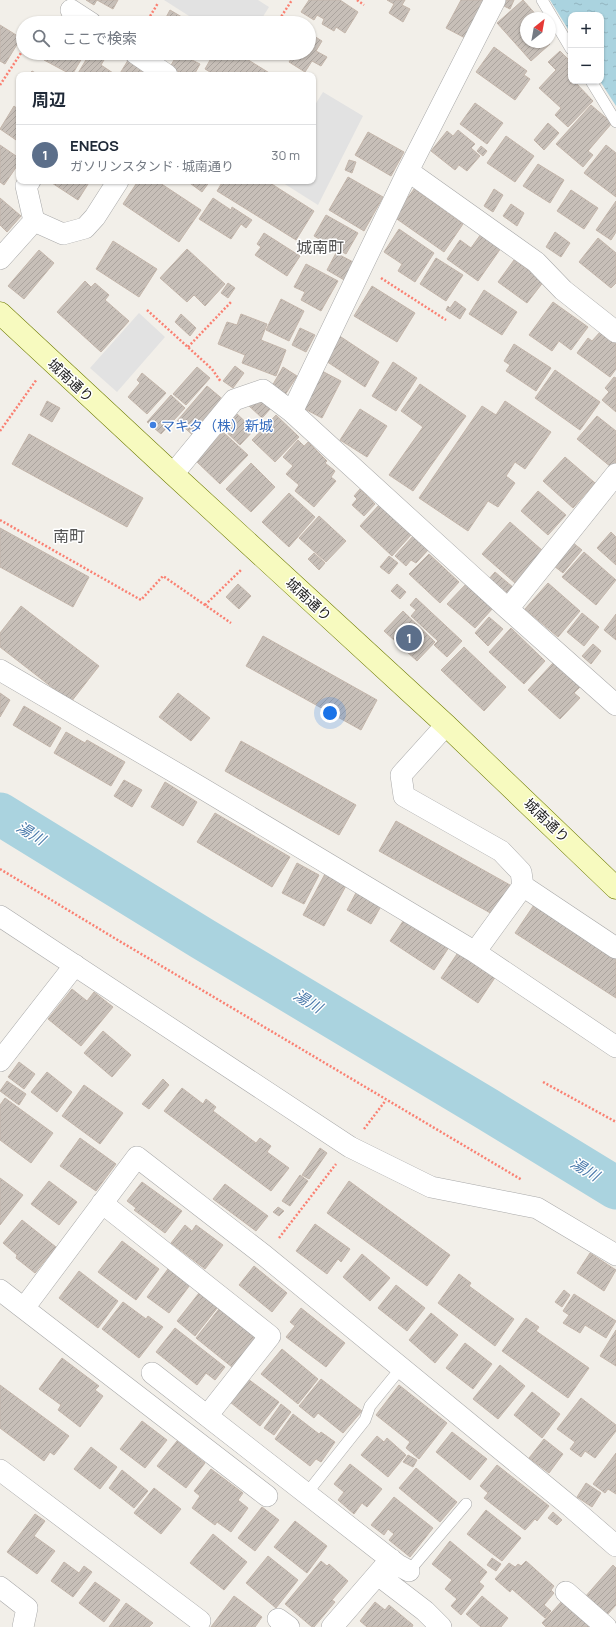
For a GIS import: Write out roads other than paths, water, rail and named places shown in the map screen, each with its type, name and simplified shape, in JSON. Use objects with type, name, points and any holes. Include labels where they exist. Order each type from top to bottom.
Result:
[{"type":"street","points":[[292,412],[408,171],[495,0]]},
{"type":"street","points":[[71,10],[80,16]]},
{"type":"street","points":[[145,60],[163,72]]},
{"type":"street","points":[[408,171],[536,262],[563,290],[616,332]]},
{"type":"street","points":[[28,184],[26,186],[34,221]]},
{"type":"street","points":[[34,221],[64,234],[85,228],[95,217],[116,184]]},
{"type":"street","points":[[0,259],[34,221]]},
{"type":"street","name":"城南通り","points":[[0,314],[446,725],[581,852],[616,888]]},
{"type":"street","points":[[173,474],[234,400],[263,390],[292,412],[508,610],[616,705]]},
{"type":"street","points":[[508,610],[616,474]]},
{"type":"street","points":[[0,670],[200,786],[475,952],[616,1047]]},
{"type":"street","points":[[446,725],[401,775],[404,796],[501,851],[521,872],[523,886],[475,952]]},
{"type":"street","points":[[523,886],[616,948]]},
{"type":"street","points":[[0,916],[350,1147],[431,1187],[537,1208],[616,1255]]},
{"type":"street","points":[[0,1061],[75,965]]},
{"type":"street","points":[[24,1308],[137,1157],[265,1256],[616,1546]]},
{"type":"street","points":[[102,1203],[270,1336],[208,1416]]},
{"type":"street","points":[[0,1290],[267,1496]]},
{"type":"street","points":[[152,1373],[391,1559],[409,1571]]},
{"type":"street","points":[[0,1470],[200,1621]]},
{"type":"street","points":[[332,1627],[391,1559]]},
{"type":"street","points":[[378,1575],[432,1624]]},
{"type":"street","points":[[0,1588],[26,1608],[23,1627]]},
{"type":"street","points":[[566,1592],[606,1627]]},
{"type":"lane","points":[[542,0],[570,48]]},
{"type":"lane","points":[[593,84],[616,122]]},
{"type":"lane","points":[[307,1493],[365,1420],[370,1406],[402,1368]]},
{"type":"lane","points":[[409,1571],[466,1504]]},
{"type":"water","points":[[550,0],[616,0],[616,106],[602,84],[604,84],[604,12],[568,12],[568,29]]},
{"type":"waterway","name":"湯川","points":[[0,814],[203,939],[616,1188]]},
{"type":"place","name":"マキタ（株）新城","points":[[153,425]]},
{"type":"place","name":"ENEOS","points":[[409,638]]},
{"type":"district","name":"城南町","points":[[320,247]]},
{"type":"district","name":"南町","points":[[69,536]]}]
